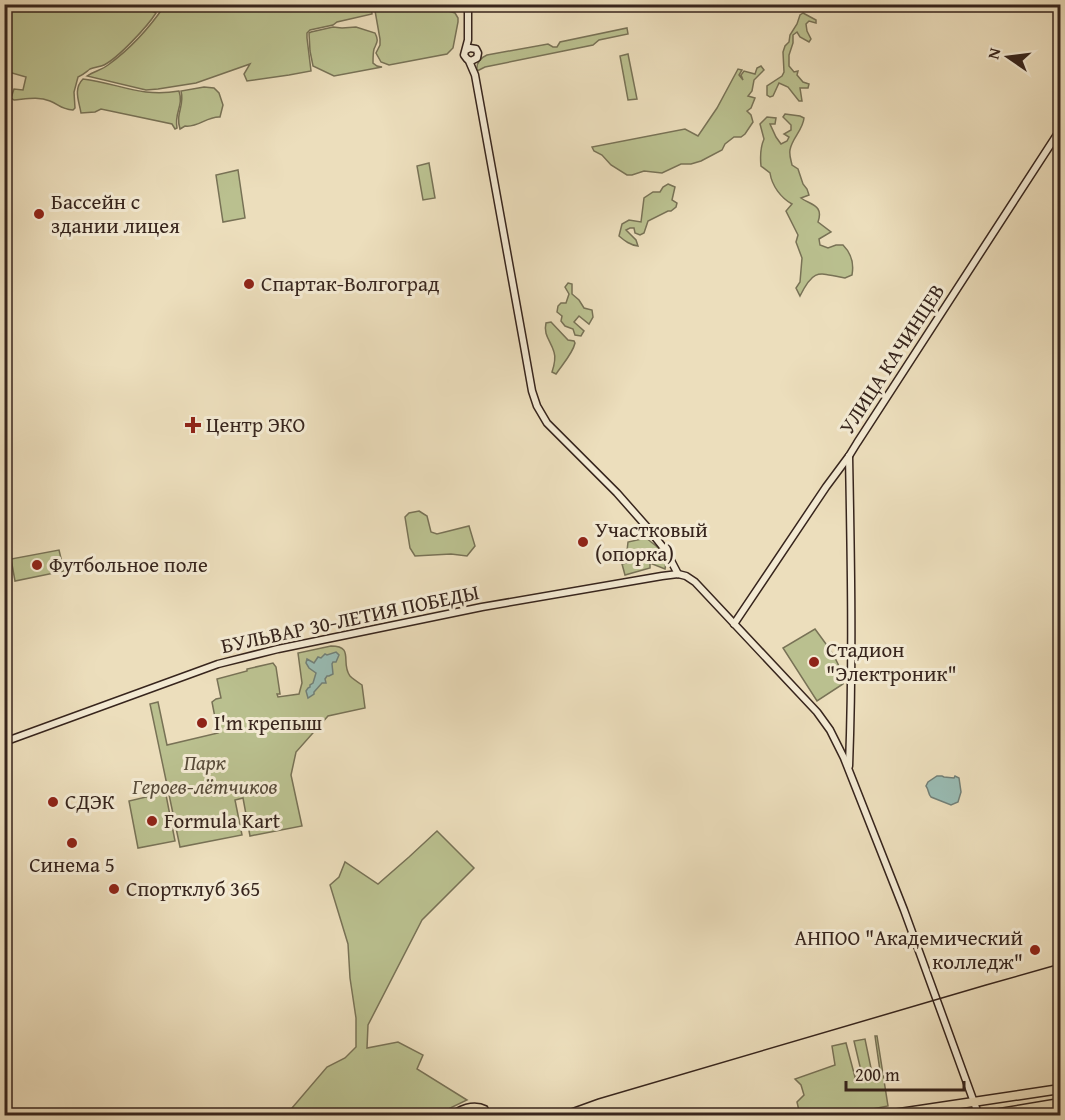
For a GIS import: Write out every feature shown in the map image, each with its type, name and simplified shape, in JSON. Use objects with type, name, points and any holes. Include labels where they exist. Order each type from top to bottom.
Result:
[{"type":"highway","points":[[880,1116],[1060,1089]]},
{"type":"highway","points":[[981,1116],[1060,1103]]},
{"type":"main road","points":[[468,4],[468,32],[464,55],[474,75],[532,390],[537,406],[547,423],[617,493],[647,527],[666,551],[678,574],[695,582],[817,712],[837,743],[849,772]]},
{"type":"main road","points":[[468,32],[470,41],[478,52],[474,75]]},
{"type":"main road","points":[[466,50],[474,48]]},
{"type":"main road","points":[[469,61],[477,58]]},
{"type":"main road","name":"УЛИЦА КАЧИНЦЕВ","points":[[981,1116],[904,910],[849,772],[852,673],[849,456],[1060,130]]},
{"type":"main road","points":[[734,624],[849,456]]},
{"type":"main road","name":"БУЛЬВАР 30-ЛЕТИЯ ПОБЕДЫ","points":[[4,742],[233,659],[482,607],[678,574]]},
{"type":"green space","points":[[5,4],[141,5],[156,13],[117,56],[78,77],[73,110],[41,99],[14,100],[11,98],[14,89],[23,90],[26,77],[5,71]]},
{"type":"green space","points":[[371,4],[372,14],[310,30],[307,38],[311,71],[247,81],[244,74],[250,64],[196,83],[146,90],[87,76],[106,67],[124,52],[165,5]]},
{"type":"green space","points":[[374,5],[429,5],[455,13],[458,22],[453,48],[447,54],[389,65],[381,62],[376,53],[380,39]]},
{"type":"green space","points":[[803,13],[816,20],[816,23],[809,21],[806,24],[811,39],[809,42],[800,37],[797,32],[793,35],[789,66],[794,72],[798,71],[797,75],[803,82],[809,84],[808,88],[800,88],[802,101],[799,101],[788,87],[779,83],[773,96],[770,97],[767,95],[767,86],[782,76],[784,72],[783,52]]},
{"type":"green space","points":[[333,27],[356,27],[375,33],[377,41],[373,63],[382,67],[334,76],[313,66],[309,33]]},
{"type":"green space","points":[[627,28],[628,34],[599,40],[593,45],[485,67],[477,71],[479,61],[487,55],[548,44],[557,47],[560,42]]},
{"type":"green space","points":[[628,54],[637,99],[628,100],[620,56]]},
{"type":"green space","points":[[761,66],[764,70],[754,80],[752,91],[748,96],[755,98],[751,108],[747,111],[753,122],[741,137],[734,137],[725,144],[722,150],[701,161],[681,164],[662,173],[644,171],[627,175],[611,165],[592,147],[685,129],[698,136],[717,108],[738,69],[742,70],[739,75],[743,80],[741,75],[744,71],[755,74],[757,68]]},
{"type":"green space","points":[[83,79],[153,93],[179,91],[177,128],[175,129],[172,124],[101,109],[81,113],[77,91]]},
{"type":"green space","points":[[204,87],[214,88],[219,93],[223,105],[220,117],[180,129],[181,91]]},
{"type":"green space","points":[[785,114],[804,118],[791,146],[790,156],[792,165],[798,169],[809,195],[801,198],[818,209],[818,222],[831,232],[819,239],[820,245],[828,248],[843,245],[850,255],[853,267],[852,275],[845,278],[823,274],[813,277],[800,296],[796,288],[800,282],[802,258],[796,242],[798,235],[786,211],[792,204],[778,191],[770,173],[761,166],[761,149],[764,139],[760,124],[767,117],[776,118],[775,124],[770,124],[781,144],[789,137],[784,134],[791,130],[791,125],[783,117]]},
{"type":"green space","points":[[429,163],[435,198],[423,200],[417,166]]},
{"type":"green space","points":[[238,170],[245,218],[223,222],[216,175]]},
{"type":"green space","points":[[668,184],[675,187],[672,200],[677,203],[676,207],[648,221],[644,233],[640,235],[635,233],[634,228],[626,230],[636,240],[638,246],[630,244],[619,236],[622,224],[629,220],[641,222],[644,198],[653,192],[660,192]]},
{"type":"green space","points":[[568,283],[572,284],[572,294],[584,308],[592,310],[593,317],[589,324],[579,316],[574,322],[584,331],[581,336],[575,335],[573,329],[565,326],[561,321],[562,316],[557,312],[561,303],[566,303],[569,294],[565,287]]},
{"type":"green space","points":[[551,322],[568,340],[575,343],[570,355],[556,374],[552,372],[555,354],[546,331],[546,323]]},
{"type":"green space","points":[[419,511],[427,516],[431,532],[437,534],[469,526],[475,546],[467,556],[451,554],[415,556],[410,548],[405,517],[409,513]]},
{"type":"green space","points":[[646,538],[664,555],[665,569],[650,563],[650,568],[625,575],[622,564],[631,562],[627,551],[628,542]]},
{"type":"green space","name":"Футбольное поле","points":[[59,550],[64,571],[15,581],[11,559]]},
{"type":"green space","name":"Стадион \"Электроник\"","points":[[815,629],[833,655],[844,679],[843,684],[817,701],[783,648]]},
{"type":"green space","name":"Парк Героев-лётчиков","points":[[331,646],[343,649],[345,652],[347,671],[362,685],[365,708],[328,716],[296,752],[291,775],[302,826],[250,836],[243,798],[235,800],[242,835],[180,847],[150,704],[158,702],[167,745],[218,733],[212,702],[221,698],[217,679],[273,663],[276,667],[280,694],[277,694],[278,697],[299,694],[302,683],[298,653]]},
{"type":"green space","name":"Formula Kart","points":[[163,793],[166,795],[175,841],[138,848],[129,801]]},
{"type":"green space","points":[[437,831],[474,868],[422,920],[368,1025],[367,1048],[398,1042],[423,1055],[417,1069],[467,1100],[446,1110],[444,1115],[286,1115],[327,1067],[345,1058],[356,1047],[356,1018],[348,944],[330,885],[339,877],[345,862],[378,884]]},
{"type":"green space","points":[[875,1036],[877,1036],[888,1106],[841,1115],[800,1115],[797,1102],[804,1095],[801,1085],[795,1079],[835,1065],[832,1046],[846,1043],[855,1077],[862,1075],[854,1041],[865,1039],[872,1073],[880,1071]]},
{"type":"water","points":[[336,652],[339,655],[336,662],[332,664],[333,674],[327,676],[326,683],[322,683],[308,698],[306,691],[313,683],[316,673],[309,668],[306,663],[307,659],[314,663],[318,657]]},
{"type":"water","points":[[937,776],[959,778],[961,792],[958,802],[951,805],[930,796],[926,786]]},
{"type":"tram line","points":[[551,1116],[598,1099],[1060,964]]},
{"type":"tram line","points":[[447,1116],[460,1106],[471,1103],[487,1106],[493,1116]]},
{"type":"place","name":"Бассейн с здании лицея","points":[[39,214]]},
{"type":"place","name":"Спартак-Волгоград","points":[[249,284]]},
{"type":"place","name":"Центр ЭКО","points":[[193,425]]},
{"type":"place","name":"Участковый (опорка)","points":[[583,542]]},
{"type":"place","name":"Футбольное поле","points":[[37,565]]},
{"type":"place","name":"Стадион \"Электроник\"","points":[[814,662]]},
{"type":"place","name":"I'm крепыш","points":[[202,723]]},
{"type":"place","name":"СДЭК","points":[[53,802]]},
{"type":"place","name":"Formula Kart","points":[[152,821]]},
{"type":"place","name":"Синема 5","points":[[72,843]]},
{"type":"place","name":"Спортклуб 365","points":[[114,889]]},
{"type":"place","name":"АНПОО \"Академический колледж\"","points":[[1035,950]]}]
